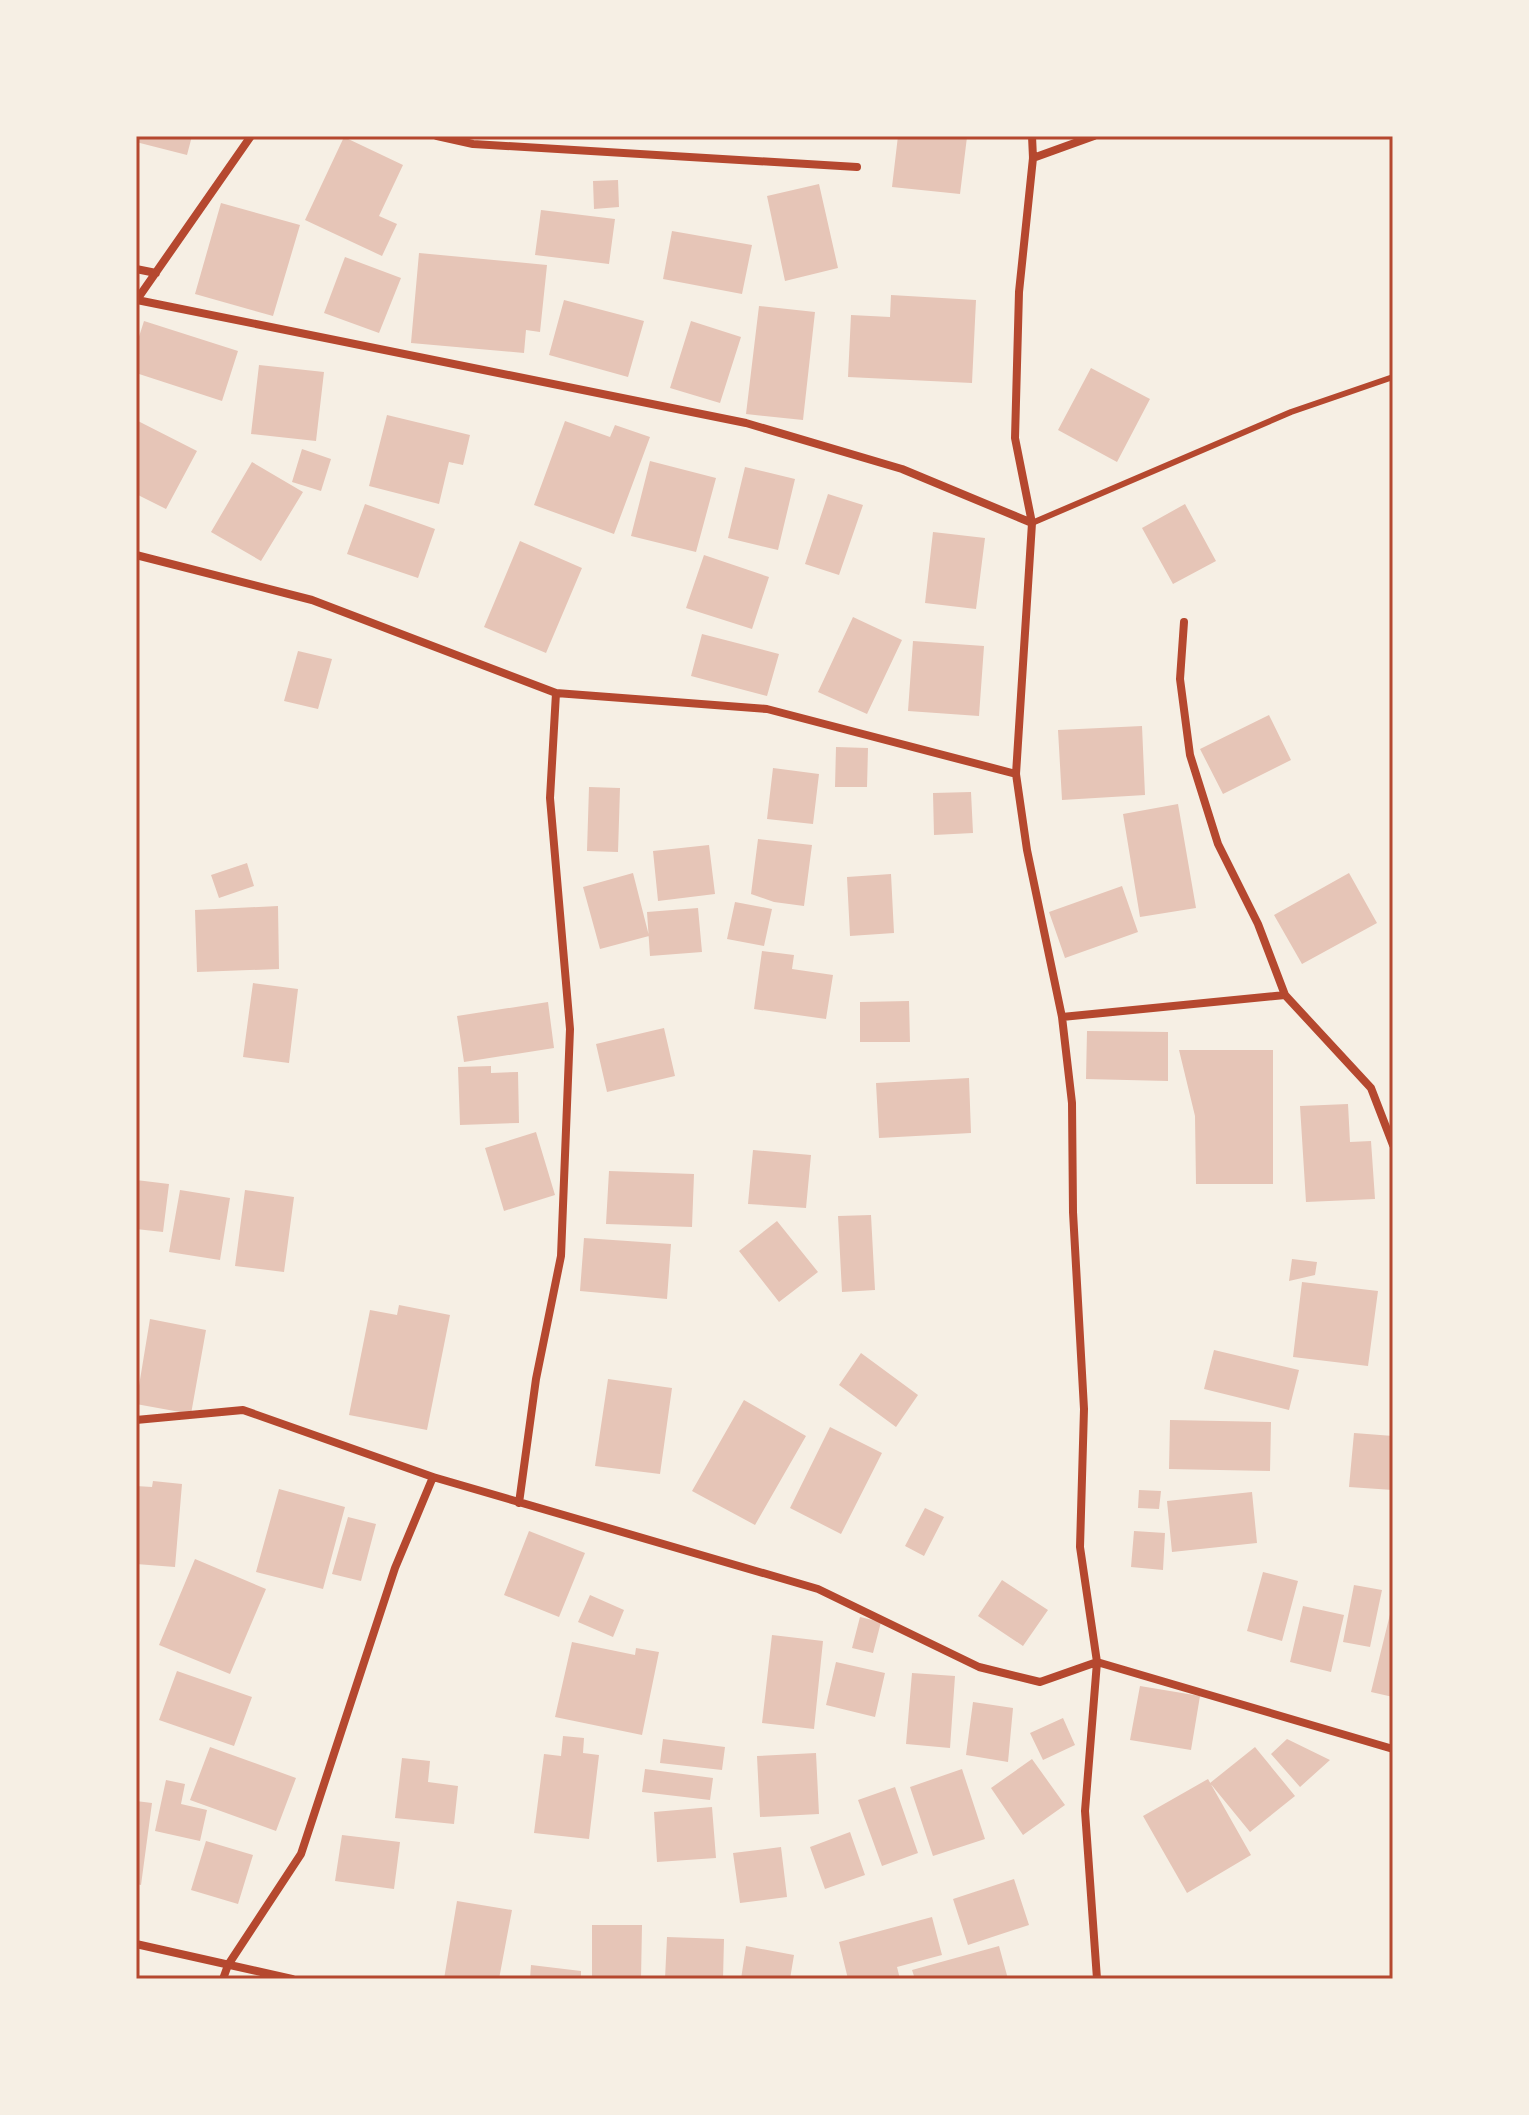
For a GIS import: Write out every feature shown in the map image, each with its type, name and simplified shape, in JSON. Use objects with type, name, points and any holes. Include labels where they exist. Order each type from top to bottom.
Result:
[{"type":"street","points":[[251,136],[137,301],[746,423],[902,469],[1032,523]]},
{"type":"street","points":[[437,136],[473,144],[857,167]]},
{"type":"street","points":[[1032,136],[1033,158],[1019,292],[1015,438],[1032,523],[1016,774],[1027,850],[1062,1017],[1072,1103],[1073,1212],[1084,1409],[1080,1547],[1097,1662],[1085,1811],[1097,1979]]},
{"type":"street","points":[[1033,158],[1094,136]]},
{"type":"street","points":[[136,269],[156,273]]},
{"type":"street","points":[[136,555],[312,600],[556,693],[767,709],[1016,774]]},
{"type":"street","points":[[1184,622],[1180,679],[1190,755],[1218,844],[1258,924],[1285,995],[1371,1088],[1393,1145]]},
{"type":"street","points":[[519,1503],[536,1379],[561,1256],[570,1029],[550,798],[556,693]]},
{"type":"street","points":[[1062,1017],[1285,995]]},
{"type":"street","points":[[136,1420],[243,1410],[433,1477],[641,1535],[818,1589],[979,1667],[1040,1682],[1097,1662],[1393,1749]]},
{"type":"street","points":[[223,1979],[228,1965],[301,1854],[395,1568],[433,1477]]},
{"type":"street","points":[[136,1944],[292,1979]]},
{"type":"lane","points":[[1032,523],[1291,412],[1393,377]]},
{"type":"building","points":[[136,136],[192,136],[187,155],[136,142]]},
{"type":"building","points":[[898,136],[967,137],[960,194],[892,187]]},
{"type":"building","points":[[344,137],[403,165],[379,216],[397,224],[382,256],[305,220]]},
{"type":"building","points":[[618,180],[619,207],[594,209],[593,181]]},
{"type":"building","points":[[819,184],[838,268],[785,281],[767,196]]},
{"type":"building","points":[[221,203],[300,225],[273,316],[195,294]]},
{"type":"building","points":[[541,210],[615,219],[609,264],[535,255]]},
{"type":"building","points":[[672,231],[752,245],[742,294],[663,279]]},
{"type":"building","points":[[419,253],[547,265],[540,332],[526,330],[524,353],[411,343]]},
{"type":"building","points":[[345,257],[401,278],[379,333],[324,313]]},
{"type":"building","points":[[891,295],[976,300],[972,383],[848,377],[851,315],[890,317]]},
{"type":"building","points":[[564,300],[644,321],[628,377],[549,355]]},
{"type":"building","points":[[759,306],[815,312],[803,420],[746,414]]},
{"type":"building","points":[[144,321],[238,351],[222,401],[136,373],[136,346]]},
{"type":"building","points":[[691,321],[741,337],[720,403],[670,388]]},
{"type":"building","points":[[259,365],[324,372],[316,441],[251,434]]},
{"type":"building","points":[[1091,368],[1150,399],[1117,462],[1058,430]]},
{"type":"building","points":[[387,415],[470,435],[463,465],[449,462],[439,504],[369,486]]},
{"type":"building","points":[[136,420],[197,451],[166,509],[136,494]]},
{"type":"building","points":[[565,421],[610,437],[615,425],[650,437],[614,534],[534,505]]},
{"type":"building","points":[[302,449],[331,459],[321,491],[292,482]]},
{"type":"building","points":[[650,461],[716,478],[696,552],[631,536]]},
{"type":"building","points":[[252,462],[303,492],[261,561],[211,532]]},
{"type":"building","points":[[745,467],[795,479],[778,550],[728,538]]},
{"type":"building","points":[[828,494],[863,505],[839,575],[805,564]]},
{"type":"building","points":[[365,504],[435,529],[418,578],[347,554]]},
{"type":"building","points":[[1185,504],[1216,561],[1173,584],[1142,528]]},
{"type":"building","points":[[933,532],[985,538],[976,609],[925,603]]},
{"type":"building","points":[[520,541],[582,568],[546,653],[484,627]]},
{"type":"building","points":[[704,555],[769,577],[752,629],[686,608]]},
{"type":"building","points":[[853,617],[902,640],[867,714],[818,692]]},
{"type":"building","points":[[702,634],[779,654],[767,696],[691,676]]},
{"type":"building","points":[[913,641],[984,646],[979,716],[908,711]]},
{"type":"building","points":[[298,651],[332,659],[318,709],[284,701]]},
{"type":"building","points":[[1269,715],[1291,760],[1223,794],[1200,749]]},
{"type":"building","points":[[1142,726],[1145,795],[1062,800],[1058,730]]},
{"type":"building","points":[[836,747],[868,748],[867,787],[835,787]]},
{"type":"building","points":[[773,768],[819,774],[813,824],[767,819]]},
{"type":"building","points":[[589,787],[620,788],[618,852],[587,851]]},
{"type":"building","points":[[971,792],[973,833],[934,835],[933,793]]},
{"type":"building","points":[[1178,804],[1196,908],[1140,917],[1123,814]]},
{"type":"building","points":[[758,839],[812,845],[804,906],[774,902],[751,894]]},
{"type":"building","points":[[709,845],[715,894],[658,901],[653,851]]},
{"type":"building","points":[[247,863],[254,886],[219,898],[211,875]]},
{"type":"building","points":[[633,873],[649,936],[600,949],[583,887]]},
{"type":"building","points":[[1349,873],[1377,923],[1302,964],[1274,915]]},
{"type":"building","points":[[891,874],[894,933],[850,936],[847,877]]},
{"type":"building","points":[[1122,886],[1138,932],[1065,958],[1049,912]]},
{"type":"building","points":[[735,902],[772,909],[764,946],[727,939]]},
{"type":"building","points":[[278,906],[279,969],[197,972],[195,910]]},
{"type":"building","points":[[698,908],[702,952],[650,956],[647,912]]},
{"type":"building","points":[[762,951],[794,955],[792,969],[833,975],[826,1019],[754,1009]]},
{"type":"building","points":[[253,983],[298,989],[289,1063],[243,1057]]},
{"type":"building","points":[[909,1001],[910,1042],[860,1042],[860,1002]]},
{"type":"building","points":[[548,1002],[554,1048],[464,1062],[457,1016]]},
{"type":"building","points":[[664,1028],[675,1076],[607,1092],[596,1044]]},
{"type":"building","points":[[1087,1031],[1168,1032],[1168,1081],[1086,1079]]},
{"type":"building","points":[[1179,1050],[1273,1050],[1273,1184],[1196,1184],[1195,1116]]},
{"type":"building","points":[[491,1066],[491,1073],[518,1072],[519,1123],[460,1125],[458,1067]]},
{"type":"building","points":[[969,1078],[971,1133],[879,1138],[876,1083]]},
{"type":"building","points":[[1348,1104],[1350,1142],[1371,1141],[1375,1199],[1306,1202],[1300,1106]]},
{"type":"building","points":[[536,1132],[555,1195],[504,1211],[485,1148]]},
{"type":"building","points":[[753,1150],[811,1155],[806,1208],[748,1204]]},
{"type":"building","points":[[609,1171],[694,1174],[692,1227],[606,1224]]},
{"type":"building","points":[[136,1180],[169,1184],[163,1232],[136,1229]]},
{"type":"building","points":[[180,1190],[230,1198],[220,1260],[169,1252]]},
{"type":"building","points":[[245,1190],[294,1197],[284,1272],[235,1266]]},
{"type":"building","points":[[871,1215],[875,1290],[842,1292],[838,1216]]},
{"type":"building","points":[[777,1221],[818,1272],[779,1302],[739,1251]]},
{"type":"building","points":[[584,1238],[671,1244],[667,1299],[580,1291]]},
{"type":"building","points":[[1292,1259],[1317,1262],[1315,1275],[1289,1281]]},
{"type":"building","points":[[1302,1282],[1378,1291],[1368,1366],[1293,1357]]},
{"type":"building","points":[[399,1305],[450,1315],[427,1430],[349,1415],[370,1310],[397,1315]]},
{"type":"building","points":[[150,1319],[206,1330],[191,1414],[136,1404]]},
{"type":"building","points":[[1214,1350],[1299,1370],[1289,1410],[1204,1389]]},
{"type":"building","points":[[861,1353],[918,1395],[896,1427],[839,1385]]},
{"type":"building","points":[[608,1379],[672,1388],[660,1474],[595,1466]]},
{"type":"building","points":[[744,1400],[806,1436],[755,1525],[692,1491]]},
{"type":"building","points":[[1170,1420],[1271,1422],[1270,1471],[1169,1469]]},
{"type":"building","points":[[830,1427],[882,1453],[841,1534],[790,1508]]},
{"type":"building","points":[[1354,1433],[1393,1436],[1393,1490],[1349,1487]]},
{"type":"building","points":[[153,1481],[182,1484],[175,1567],[136,1564],[136,1486],[152,1487]]},
{"type":"building","points":[[279,1489],[345,1507],[323,1589],[256,1572]]},
{"type":"building","points":[[1139,1490],[1161,1491],[1159,1509],[1138,1508]]},
{"type":"building","points":[[1252,1492],[1257,1543],[1172,1552],[1167,1501]]},
{"type":"building","points":[[925,1508],[944,1517],[924,1556],[905,1546]]},
{"type":"building","points":[[348,1517],[376,1524],[361,1581],[332,1574]]},
{"type":"building","points":[[529,1531],[585,1553],[559,1617],[504,1595]]},
{"type":"building","points":[[1134,1531],[1165,1533],[1163,1570],[1131,1567]]},
{"type":"building","points":[[195,1559],[266,1589],[230,1674],[159,1645]]},
{"type":"building","points":[[1263,1572],[1298,1581],[1282,1641],[1247,1631]]},
{"type":"building","points":[[1002,1580],[1048,1610],[1023,1646],[978,1616]]},
{"type":"building","points":[[1354,1585],[1382,1590],[1370,1647],[1343,1642]]},
{"type":"building","points":[[590,1595],[624,1610],[613,1637],[578,1622]]},
{"type":"building","points":[[1393,1602],[1393,1697],[1371,1692]]},
{"type":"building","points":[[1303,1606],[1344,1615],[1331,1672],[1290,1662]]},
{"type":"building","points":[[860,1617],[881,1622],[873,1653],[852,1648]]},
{"type":"building","points":[[772,1635],[823,1641],[814,1729],[762,1723]]},
{"type":"building","points":[[572,1642],[635,1655],[636,1648],[659,1652],[642,1735],[555,1717]]},
{"type":"building","points":[[836,1662],[885,1673],[875,1717],[826,1705]]},
{"type":"building","points":[[177,1671],[252,1697],[234,1746],[159,1720]]},
{"type":"building","points":[[912,1673],[955,1676],[950,1748],[906,1744]]},
{"type":"building","points":[[1140,1686],[1200,1696],[1191,1750],[1130,1740]]},
{"type":"building","points":[[973,1702],[1013,1708],[1008,1762],[966,1755]]},
{"type":"building","points":[[1063,1718],[1075,1745],[1043,1760],[1030,1733]]},
{"type":"building","points":[[563,1736],[584,1738],[583,1753],[599,1755],[589,1839],[534,1833],[544,1754],[561,1756]]},
{"type":"building","points":[[663,1739],[725,1747],[722,1770],[660,1763]]},
{"type":"building","points":[[1287,1739],[1330,1760],[1300,1787],[1271,1754]]},
{"type":"building","points":[[210,1747],[296,1778],[276,1831],[190,1800]]},
{"type":"building","points":[[1255,1747],[1295,1796],[1250,1832],[1210,1783]]},
{"type":"building","points":[[816,1753],[819,1814],[760,1817],[757,1756]]},
{"type":"building","points":[[402,1758],[430,1761],[428,1782],[458,1786],[454,1824],[395,1818]]},
{"type":"building","points":[[1032,1759],[1065,1805],[1023,1835],[991,1788]]},
{"type":"building","points":[[645,1769],[713,1778],[710,1800],[642,1792]]},
{"type":"building","points":[[962,1769],[985,1839],[933,1856],[910,1787]]},
{"type":"building","points":[[1208,1779],[1251,1855],[1187,1893],[1143,1816]]},
{"type":"building","points":[[166,1780],[185,1784],[181,1804],[207,1810],[200,1841],[155,1831]]},
{"type":"building","points":[[895,1787],[918,1853],[882,1866],[858,1800]]},
{"type":"building","points":[[136,1801],[152,1803],[141,1885],[136,1884]]},
{"type":"building","points":[[712,1807],[716,1858],[657,1862],[654,1812]]},
{"type":"building","points":[[850,1832],[865,1875],[825,1889],[810,1847]]},
{"type":"building","points":[[342,1835],[400,1842],[394,1889],[335,1881]]},
{"type":"building","points":[[206,1841],[253,1855],[238,1904],[191,1890]]},
{"type":"building","points":[[781,1847],[787,1897],[740,1903],[733,1853]]},
{"type":"building","points":[[1014,1879],[1029,1925],[968,1945],[953,1899]]},
{"type":"building","points":[[457,1901],[512,1910],[499,1979],[444,1979]]},
{"type":"building","points":[[932,1917],[942,1955],[897,1967],[900,1979],[848,1979],[839,1942]]},
{"type":"building","points":[[592,1925],[642,1925],[641,1979],[592,1979]]},
{"type":"building","points":[[667,1937],[724,1939],[723,1979],[665,1979]]},
{"type":"building","points":[[746,1946],[794,1955],[790,1979],[741,1979]]},
{"type":"building","points":[[999,1946],[1008,1979],[915,1979],[912,1970]]},
{"type":"building","points":[[531,1965],[581,1971],[581,1979],[530,1979]]}]
